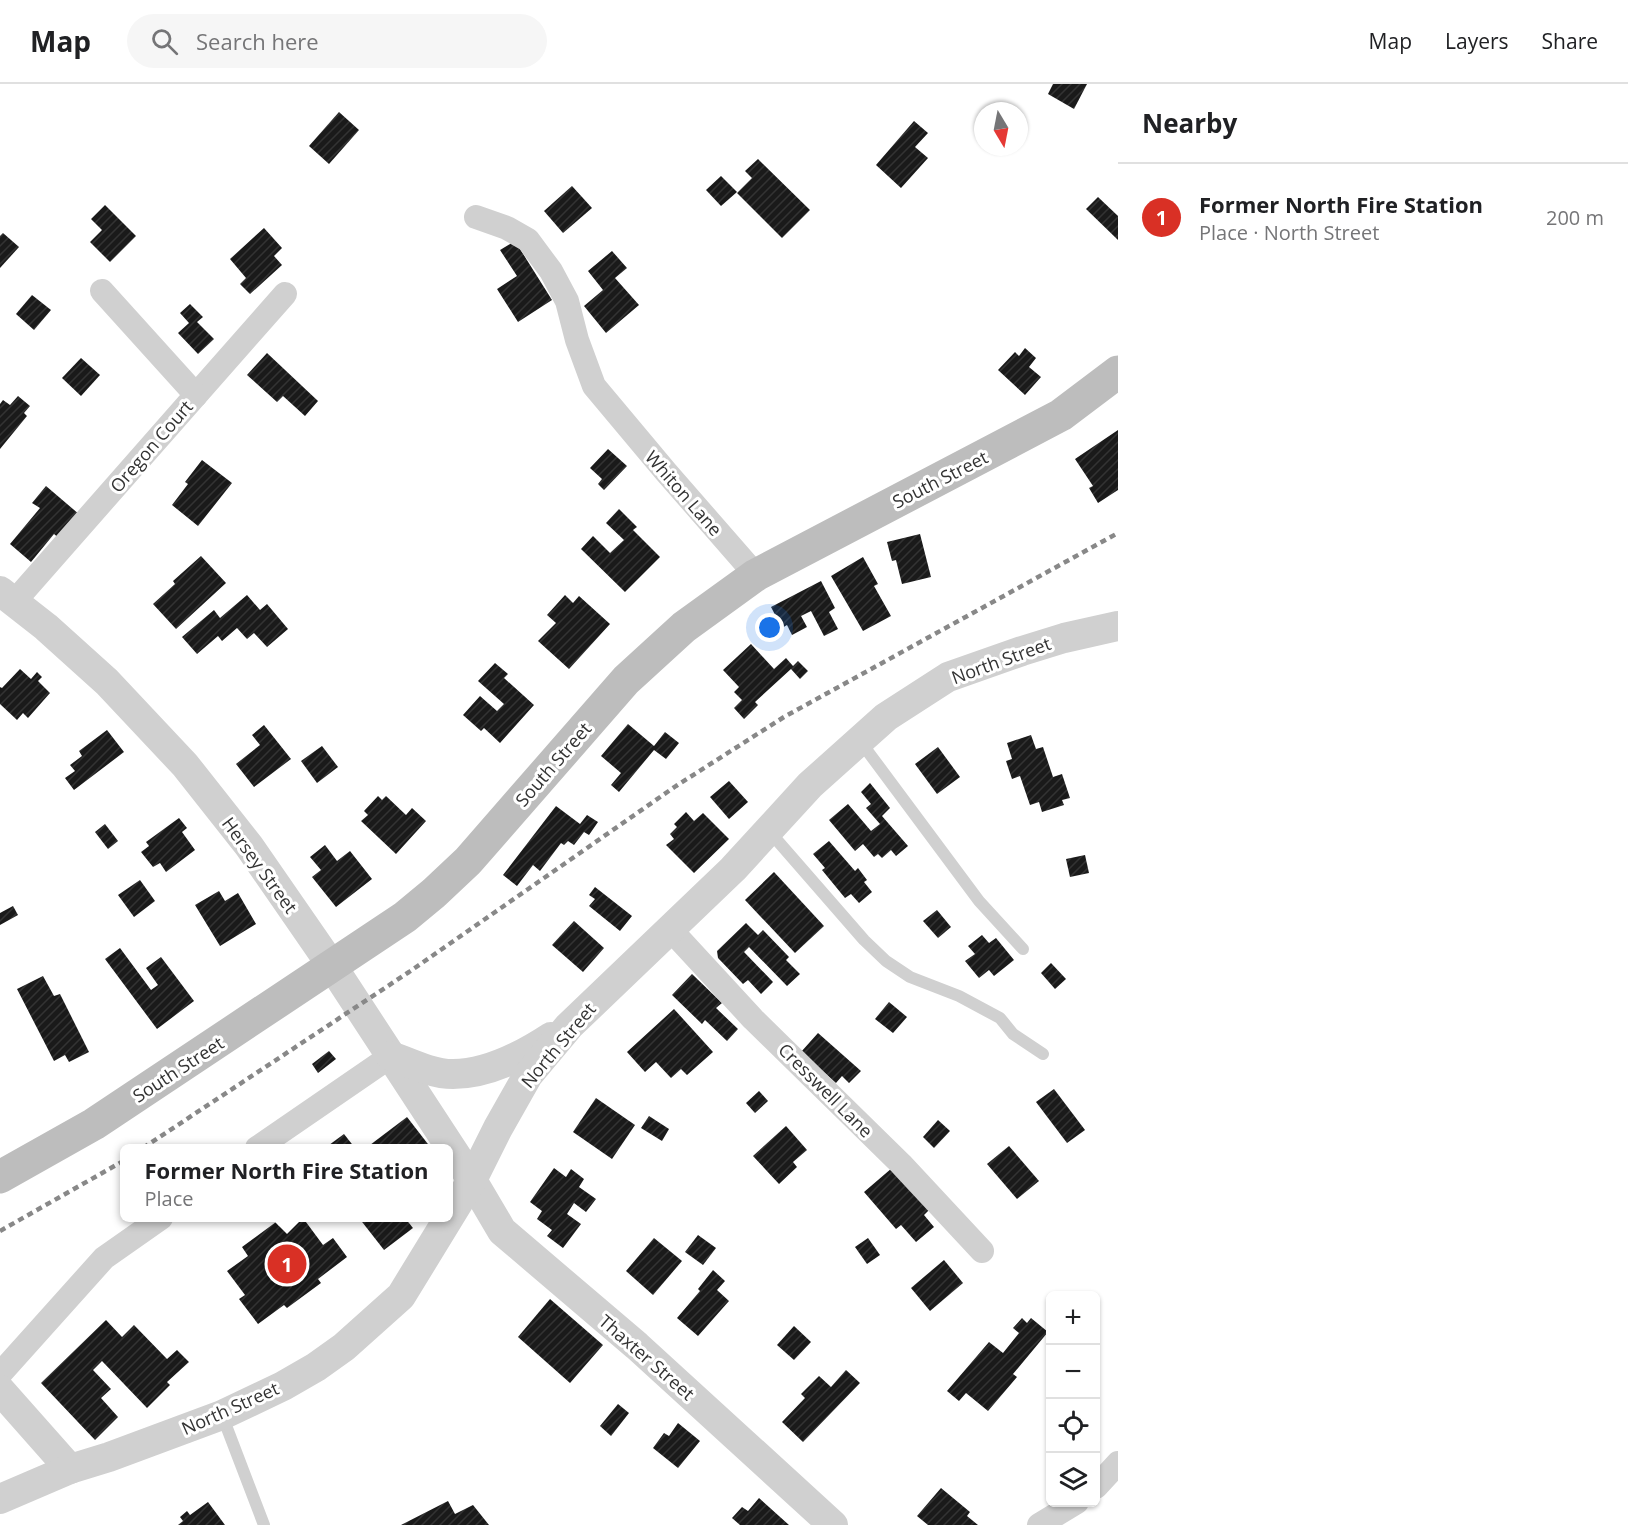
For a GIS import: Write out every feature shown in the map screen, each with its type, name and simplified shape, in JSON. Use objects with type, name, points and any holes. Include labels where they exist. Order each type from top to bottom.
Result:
[{"type":"main road","name":"South Street","points":[[0,1177],[93,1124],[405,917],[468,861],[626,680],[684,627],[756,576],[845,527],[1052,420],[1118,372]]},
{"type":"street","name":"Whiton Lane","points":[[476,217],[507,228],[528,240],[551,271],[567,301],[577,340],[594,386],[756,576]]},
{"type":"street","name":"Oregon Court","points":[[4,594],[196,395],[102,291]]},
{"type":"street","points":[[196,395],[285,294]]},
{"type":"street","name":"Hersey Street","points":[[4,594],[46,627],[107,682],[185,765],[249,846],[332,966],[448,1144]]},
{"type":"street","name":"North Street","points":[[453,1211],[528,1075],[569,1026],[733,869],[810,785],[886,717],[948,677],[1054,641],[1118,626]]},
{"type":"street","name":"Cresswell Lane","points":[[670,929],[753,1019],[901,1164],[982,1251]]},
{"type":"street","points":[[265,1144],[391,1056],[422,1068],[452,1075],[467,1073],[495,1066],[525,1054],[569,1026]]},
{"type":"street","name":"Hersey Street","points":[[453,1151],[472,1180]]},
{"type":"street","name":"Thaxter Street","points":[[472,1180],[502,1231],[638,1347],[833,1525]]},
{"type":"street","points":[[0,1374],[104,1258],[155,1222]]},
{"type":"street","name":"North Street","points":[[0,1499],[70,1469],[222,1415],[316,1367],[344,1347],[401,1296],[446,1222]]},
{"type":"street","points":[[0,1390],[70,1469]]},
{"type":"street","points":[[1100,1482],[1118,1463]]},
{"type":"street","points":[[1039,1525],[1070,1507]]},
{"type":"lane","points":[[860,741],[979,901],[1023,949]]},
{"type":"lane","points":[[768,831],[864,940],[886,961],[910,977],[959,996],[999,1018],[1013,1034],[1043,1054]]},
{"type":"lane","points":[[222,1415],[264,1525]]},
{"type":"building","points":[[1053,84],[1087,84],[1074,109],[1048,94]]},
{"type":"building","points":[[339,112],[359,130],[329,164],[309,146]]},
{"type":"building","points":[[914,121],[928,133],[915,147],[928,158],[901,188],[876,165]]},
{"type":"building","points":[[758,159],[810,210],[782,238],[737,193],[752,178],[745,171]]},
{"type":"building","points":[[721,176],[737,192],[721,206],[706,190]]},
{"type":"building","points":[[572,186],[592,208],[563,233],[544,211]]},
{"type":"building","points":[[1098,197],[1118,216],[1118,240],[1086,209]]},
{"type":"building","points":[[105,205],[136,236],[110,262],[90,242],[102,230],[91,219]]},
{"type":"building","points":[[264,228],[282,248],[274,256],[282,265],[250,294],[240,284],[246,278],[230,259]]},
{"type":"building","points":[[3,233],[19,247],[0,268],[0,236]]},
{"type":"building","points":[[515,241],[552,300],[518,322],[497,289],[517,276],[500,250]]},
{"type":"building","points":[[612,251],[627,268],[615,278],[639,305],[606,333],[584,306],[603,290],[588,271]]},
{"type":"building","points":[[32,295],[51,310],[34,330],[16,314]]},
{"type":"building","points":[[190,304],[203,317],[197,322],[214,339],[198,354],[178,333],[189,323],[180,313]]},
{"type":"building","points":[[1025,348],[1036,358],[1029,367],[1041,377],[1025,395],[998,370],[1015,352],[1019,356]]},
{"type":"building","points":[[267,353],[318,401],[305,416],[283,396],[277,402],[247,375]]},
{"type":"building","points":[[81,358],[100,375],[81,396],[62,378]]},
{"type":"building","points":[[18,396],[30,406],[24,413],[27,416],[0,449],[0,404],[3,400],[10,405]]},
{"type":"building","points":[[1118,430],[1118,490],[1098,503],[1089,488],[1093,486],[1075,459]]},
{"type":"building","points":[[608,449],[627,466],[604,490],[598,484],[602,479],[590,468]]},
{"type":"building","points":[[202,460],[232,483],[198,526],[172,505],[188,484],[185,482]]},
{"type":"building","points":[[46,486],[80,515],[60,539],[54,534],[31,562],[10,544],[40,508],[32,503]]},
{"type":"building","points":[[619,509],[637,527],[633,530],[660,557],[625,592],[581,549],[593,536],[610,553],[624,540],[606,523]]},
{"type":"building","points":[[920,534],[931,577],[902,584],[896,560],[892,561],[887,542]]},
{"type":"building","points":[[201,556],[226,583],[176,629],[153,604],[175,584],[173,581]]},
{"type":"building","points":[[863,557],[878,584],[874,586],[891,616],[863,631],[831,576]]},
{"type":"building","points":[[821,581],[835,608],[829,612],[838,629],[824,636],[811,611],[801,616],[807,627],[792,635],[787,625],[782,628],[771,607]]},
{"type":"building","points":[[247,595],[260,610],[267,604],[288,629],[267,647],[254,633],[247,639],[237,628],[222,641],[218,636],[197,654],[182,637],[214,610],[220,618]]},
{"type":"building","points":[[565,595],[573,603],[579,596],[610,624],[569,669],[538,641],[556,623],[547,615]]},
{"type":"building","points":[[751,644],[774,669],[786,658],[793,666],[798,661],[808,671],[800,679],[791,669],[755,702],[758,705],[744,719],[734,708],[742,700],[734,692],[739,687],[723,670]]},
{"type":"building","points":[[495,663],[508,674],[504,678],[534,705],[500,743],[484,728],[481,731],[463,715],[480,696],[497,711],[504,704],[478,681]]},
{"type":"building","points":[[20,669],[31,679],[37,672],[42,677],[38,681],[50,693],[28,718],[23,713],[17,720],[0,704],[0,687],[2,688]]},
{"type":"building","points":[[628,724],[654,746],[665,732],[679,743],[666,759],[654,750],[619,792],[611,785],[621,773],[601,756]]},
{"type":"building","points":[[264,725],[291,759],[254,787],[236,764],[260,745],[252,735]]},
{"type":"building","points":[[107,730],[124,752],[74,790],[65,778],[75,771],[70,765],[82,756],[79,751]]},
{"type":"building","points":[[1031,735],[1036,749],[1043,747],[1053,777],[1062,774],[1070,798],[1062,800],[1064,805],[1042,812],[1039,802],[1030,805],[1020,776],[1012,779],[1006,761],[1012,759],[1007,743]]},
{"type":"building","points":[[322,746],[338,767],[317,783],[301,761]]},
{"type":"building","points":[[938,747],[960,777],[937,794],[915,764]]},
{"type":"building","points":[[729,781],[748,802],[729,819],[710,797]]},
{"type":"building","points":[[870,783],[890,808],[882,816],[908,846],[896,856],[891,850],[882,858],[878,854],[874,857],[863,844],[855,851],[829,820],[848,804],[871,831],[880,824],[866,808],[871,804],[861,792]]},
{"type":"building","points":[[378,796],[382,800],[386,796],[406,815],[412,808],[426,821],[396,854],[361,821],[368,815],[364,811]]},
{"type":"building","points":[[556,806],[580,824],[587,815],[598,822],[589,835],[584,832],[574,845],[568,841],[564,845],[561,843],[540,871],[533,865],[517,886],[503,875]]},
{"type":"building","points":[[686,812],[694,821],[703,813],[729,839],[694,873],[666,845],[674,839],[670,834],[677,827],[674,824]]},
{"type":"building","points":[[179,818],[187,828],[182,832],[195,850],[166,872],[160,863],[153,867],[141,852],[149,846],[146,842]]},
{"type":"building","points":[[105,824],[118,841],[108,849],[95,832]]},
{"type":"building","points":[[829,841],[855,871],[858,868],[867,880],[864,882],[872,892],[859,903],[851,894],[845,898],[822,870],[825,868],[813,854]]},
{"type":"building","points":[[325,845],[337,861],[350,851],[372,879],[336,907],[312,877],[321,870],[310,857]]},
{"type":"building","points":[[1085,855],[1089,873],[1070,877],[1066,859]]},
{"type":"building","points":[[774,872],[824,926],[795,953],[745,900]]},
{"type":"building","points":[[140,880],[155,901],[134,917],[118,895]]},
{"type":"building","points":[[595,887],[632,916],[620,931],[589,906],[595,899],[589,895]]},
{"type":"building","points":[[219,891],[225,901],[238,893],[256,924],[220,946],[195,905]]},
{"type":"building","points":[[13,906],[18,915],[0,925],[0,913]]},
{"type":"building","points":[[937,910],[951,927],[938,938],[923,921]]},
{"type":"building","points":[[574,921],[604,948],[583,972],[552,945]]},
{"type":"building","points":[[746,923],[758,935],[763,930],[789,957],[786,960],[800,974],[787,986],[749,947],[744,952],[773,982],[761,994],[748,980],[743,984],[718,958],[717,951]]},
{"type":"building","points":[[982,935],[989,943],[996,938],[1014,960],[994,976],[989,970],[979,978],[965,961],[975,954],[968,946]]},
{"type":"building","points":[[120,948],[151,990],[158,985],[146,968],[161,957],[194,1001],[157,1029],[105,959]]},
{"type":"building","points":[[1051,963],[1066,979],[1055,989],[1041,973]]},
{"type":"building","points":[[692,974],[722,1003],[716,1008],[738,1029],[727,1041],[705,1020],[702,1024],[672,995]]},
{"type":"building","points":[[43,976],[54,996],[60,994],[89,1052],[69,1062],[65,1055],[54,1061],[17,989]]},
{"type":"building","points":[[889,1002],[907,1017],[893,1033],[875,1019]]},
{"type":"building","points":[[674,1009],[713,1052],[687,1075],[681,1069],[671,1078],[656,1062],[645,1072],[627,1052]]},
{"type":"building","points":[[818,1033],[861,1071],[849,1083],[842,1076],[836,1083],[801,1052]]},
{"type":"building","points":[[329,1051],[336,1059],[318,1073],[312,1064]]},
{"type":"building","points":[[1054,1089],[1085,1130],[1067,1143],[1036,1102]]},
{"type":"building","points":[[759,1091],[768,1101],[755,1113],[746,1103]]},
{"type":"building","points":[[596,1098],[635,1125],[612,1159],[573,1132]]},
{"type":"building","points":[[649,1116],[669,1129],[662,1141],[641,1128]]},
{"type":"building","points":[[407,1117],[428,1144],[371,1144]]},
{"type":"building","points":[[938,1120],[950,1131],[934,1148],[923,1137]]},
{"type":"building","points":[[786,1126],[807,1150],[793,1162],[797,1167],[779,1184],[753,1156]]},
{"type":"building","points":[[344,1134],[352,1144],[330,1144]]},
{"type":"building","points":[[1009,1146],[1039,1181],[1017,1199],[987,1164]]},
{"type":"building","points":[[554,1168],[566,1177],[571,1169],[584,1179],[579,1187],[596,1199],[586,1212],[574,1203],[567,1214],[581,1224],[563,1248],[547,1236],[552,1230],[537,1219],[542,1211],[530,1202]]},
{"type":"building","points":[[892,1168],[929,1210],[924,1215],[934,1227],[916,1242],[901,1225],[896,1229],[864,1192]]},
{"type":"building","points":[[276,1222],[279,1226],[285,1222],[306,1222],[323,1245],[333,1238],[347,1257],[318,1279],[321,1283],[287,1308],[284,1305],[258,1324],[239,1299],[245,1295],[227,1271],[248,1256],[242,1247]]},
{"type":"building","points":[[362,1222],[408,1222],[413,1228],[384,1250]]},
{"type":"building","points":[[698,1235],[716,1248],[703,1265],[685,1252]]},
{"type":"building","points":[[654,1238],[682,1261],[653,1295],[626,1271]]},
{"type":"building","points":[[868,1238],[880,1255],[867,1264],[855,1247]]},
{"type":"building","points":[[944,1260],[963,1283],[930,1311],[911,1288]]},
{"type":"building","points":[[713,1270],[725,1281],[717,1290],[729,1301],[698,1336],[677,1318],[700,1291],[698,1289]]},
{"type":"building","points":[[550,1299],[603,1345],[570,1383],[518,1337]]},
{"type":"building","points":[[1022,1318],[1027,1323],[1031,1318],[1046,1330],[1046,1334],[1013,1374],[1017,1377],[988,1411],[966,1393],[959,1401],[947,1391],[989,1342],[1003,1353],[1019,1333],[1013,1328]]},
{"type":"building","points":[[106,1320],[122,1337],[134,1325],[167,1359],[177,1350],[189,1362],[167,1382],[170,1385],[147,1408],[102,1361],[93,1370],[111,1389],[101,1398],[118,1417],[95,1440],[41,1383]]},
{"type":"building","points":[[794,1326],[811,1342],[794,1360],[777,1345]]},
{"type":"building","points":[[846,1370],[860,1383],[803,1442],[782,1422],[805,1398],[801,1394],[819,1376],[831,1387]]},
{"type":"building","points":[[618,1404],[629,1413],[611,1436],[600,1426]]},
{"type":"building","points":[[678,1423],[700,1441],[678,1468],[653,1448],[664,1433],[669,1436]]},
{"type":"building","points":[[941,1488],[970,1512],[967,1516],[978,1525],[928,1525],[917,1516]]},
{"type":"building","points":[[759,1498],[789,1525],[740,1525],[732,1518],[742,1507],[748,1511]]},
{"type":"building","points":[[448,1501],[455,1514],[473,1505],[489,1525],[401,1525]]},
{"type":"building","points":[[208,1502],[225,1525],[178,1525],[183,1521],[180,1517],[187,1511],[190,1515]]},
{"type":"railway","points":[[149,1144],[409,972],[676,786],[784,717],[1118,533]]},
{"type":"railway","points":[[0,1231],[120,1163]]},
{"type":"place","name":"Former North Fire Station","points":[[287,1264]]}]
